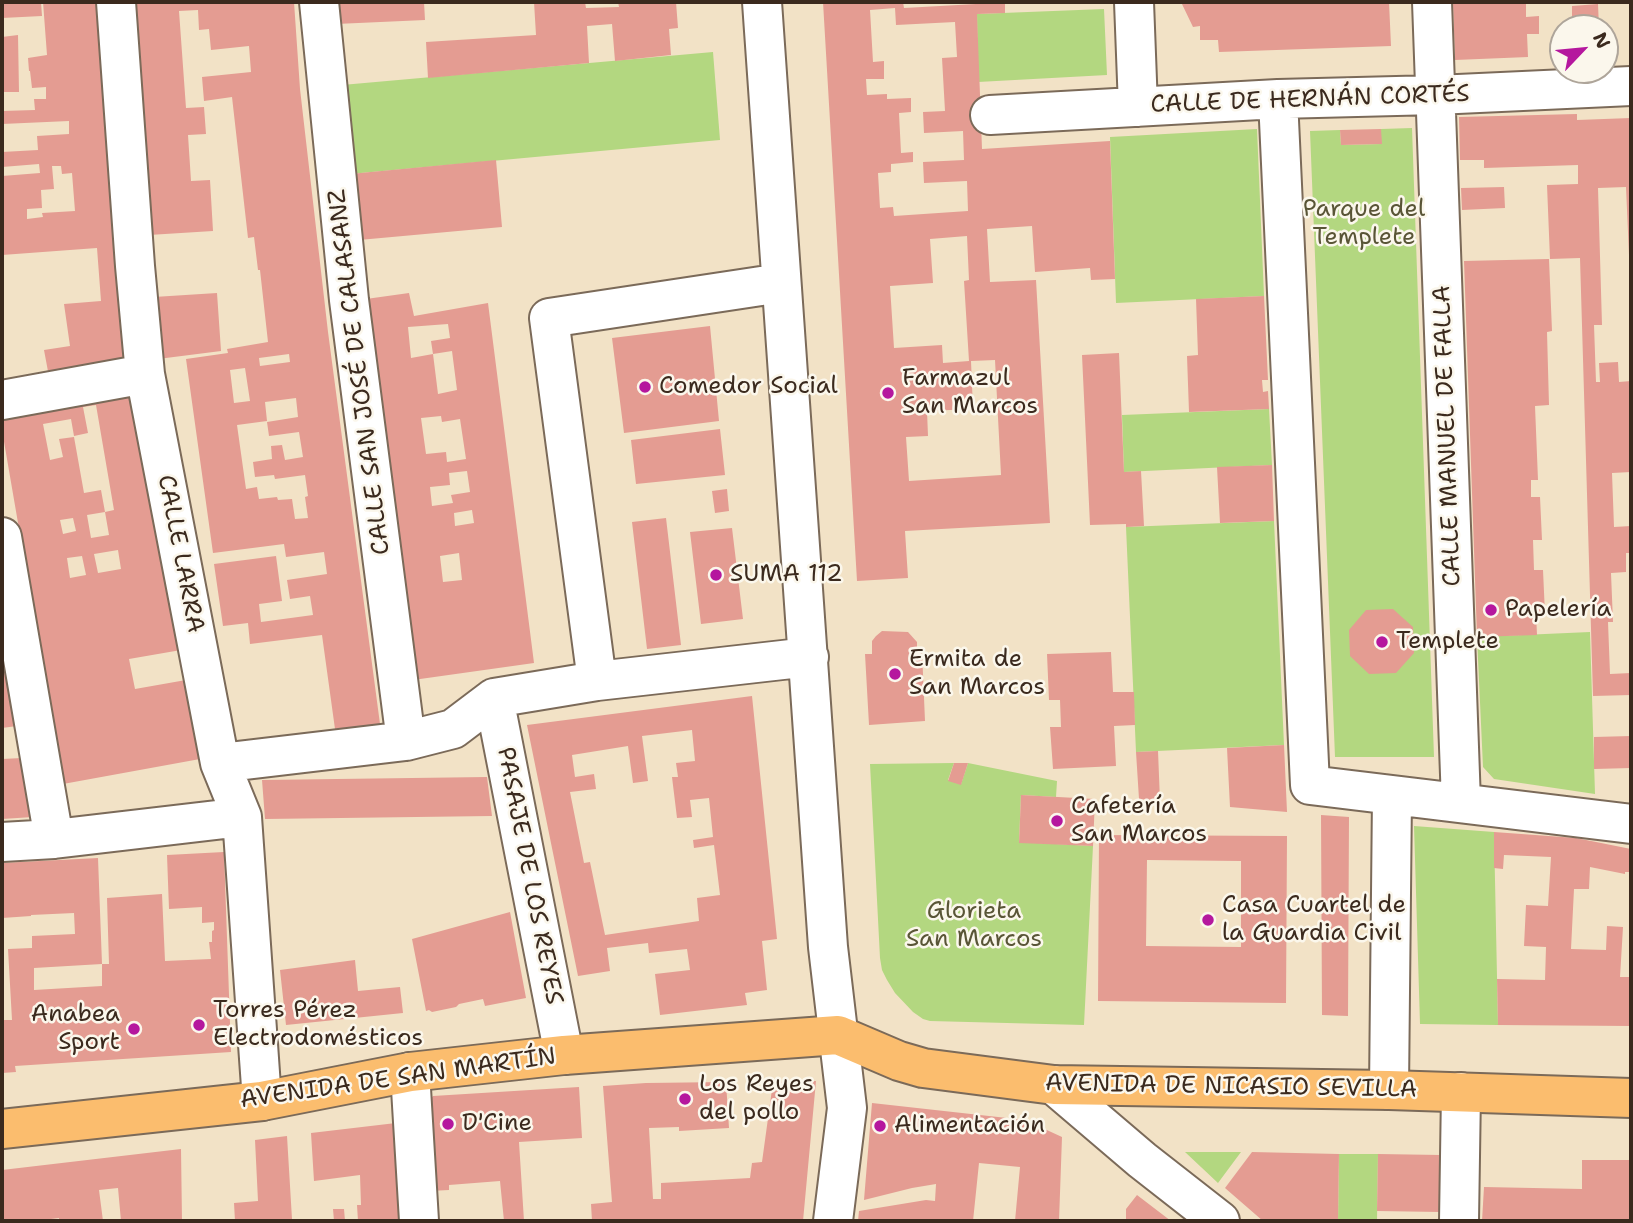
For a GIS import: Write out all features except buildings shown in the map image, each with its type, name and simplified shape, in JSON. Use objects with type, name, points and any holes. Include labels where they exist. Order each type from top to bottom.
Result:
[{"type":"main road","name":"AVENIDA DE SAN MARTÍN","points":[[2,1129],[262,1101],[410,1072],[564,1055],[838,1035]]},
{"type":"main road","name":"AVENIDA DE NICASIO SEVILLA","points":[[838,1035],[899,1061],[923,1068],[1054,1085],[1389,1090],[1631,1098]]},
{"type":"street","name":"CALLE LARRA","points":[[116,2],[145,374],[220,763],[242,817],[262,1101]]},
{"type":"street","name":"CALLE SAN JOSÉ DE CALASANZ","points":[[319,2],[349,300],[406,741]]},
{"type":"street","points":[[762,2],[828,947],[847,1108],[833,1221]]},
{"type":"street","points":[[1134,2],[1138,107]]},
{"type":"street","name":"CALLE MANUEL DE FALLA","points":[[1432,2],[1461,802]]},
{"type":"street","name":"CALLE DE HERNÁN CORTÉS","points":[[989,115],[1278,99],[1631,86]]},
{"type":"street","points":[[1278,99],[1311,785],[1631,824]]},
{"type":"street","points":[[597,681],[549,318],[781,283]]},
{"type":"street","points":[[2,400],[145,374]]},
{"type":"street","points":[[2,537],[54,839]]},
{"type":"street","points":[[220,763],[406,741],[453,729],[494,698],[597,681],[809,657]]},
{"type":"street","name":"PASAJE DE LOS REYES","points":[[494,698],[564,1055]]},
{"type":"street","points":[[1389,1090],[1392,795]]},
{"type":"street","points":[[2,842],[54,839],[242,817]]},
{"type":"street","points":[[410,1072],[419,1221]]},
{"type":"street","points":[[1054,1085],[1142,1160],[1220,1221]]},
{"type":"street","points":[[1459,1221],[1461,1092]]},
{"type":"green space","points":[[1104,9],[1107,75],[978,82],[977,14]]},
{"type":"green space","points":[[713,52],[720,140],[350,174],[342,85]]},
{"type":"green space","name":"Parque del Templete","points":[[1412,128],[1434,757],[1335,757],[1310,131],[1340,130],[1341,145],[1381,144],[1381,129]]},
{"type":"green space","points":[[1257,129],[1264,296],[1116,303],[1110,137]]},
{"type":"green space","points":[[1269,409],[1272,465],[1124,472],[1122,415]]},
{"type":"green space","points":[[1274,521],[1284,745],[1136,752],[1126,527]]},
{"type":"green space","points":[[1590,632],[1595,794],[1494,779],[1483,767],[1477,637]]},
{"type":"green space","name":"Glorieta San Marcos","points":[[954,763],[948,780],[961,784],[968,763],[1057,781],[1056,797],[1021,795],[1019,842],[1093,846],[1084,1025],[930,1021],[913,1012],[895,993],[882,970],[870,764]]},
{"type":"green space","points":[[1414,826],[1494,832],[1498,1025],[1420,1024]]},
{"type":"green space","points":[[1185,1152],[1241,1152],[1218,1183]]},
{"type":"green space","points":[[1339,1154],[1378,1154],[1377,1221],[1338,1221]]},
{"type":"place","name":"Comedor Social","points":[[645,387]]},
{"type":"place","name":"Farmazul San Marcos","points":[[888,393]]},
{"type":"place","name":"SUMA 112","points":[[716,575]]},
{"type":"place","name":"Papelería","points":[[1491,610]]},
{"type":"place","name":"Templete","points":[[1382,642]]},
{"type":"place","name":"Ermita de San Marcos","points":[[895,674]]},
{"type":"place","name":"Cafetería San Marcos","points":[[1057,821]]},
{"type":"place","name":"Casa Cuartel de la Guardia Civil","points":[[1208,920]]},
{"type":"place","name":"Torres Pérez Electrodomésticos","points":[[199,1025]]},
{"type":"place","name":"Anabea Sport","points":[[134,1029]]},
{"type":"place","name":"Los Reyes del pollo","points":[[685,1099]]},
{"type":"place","name":"D'Cine","points":[[448,1124]]},
{"type":"place","name":"Alimentación","points":[[880,1126]]}]
